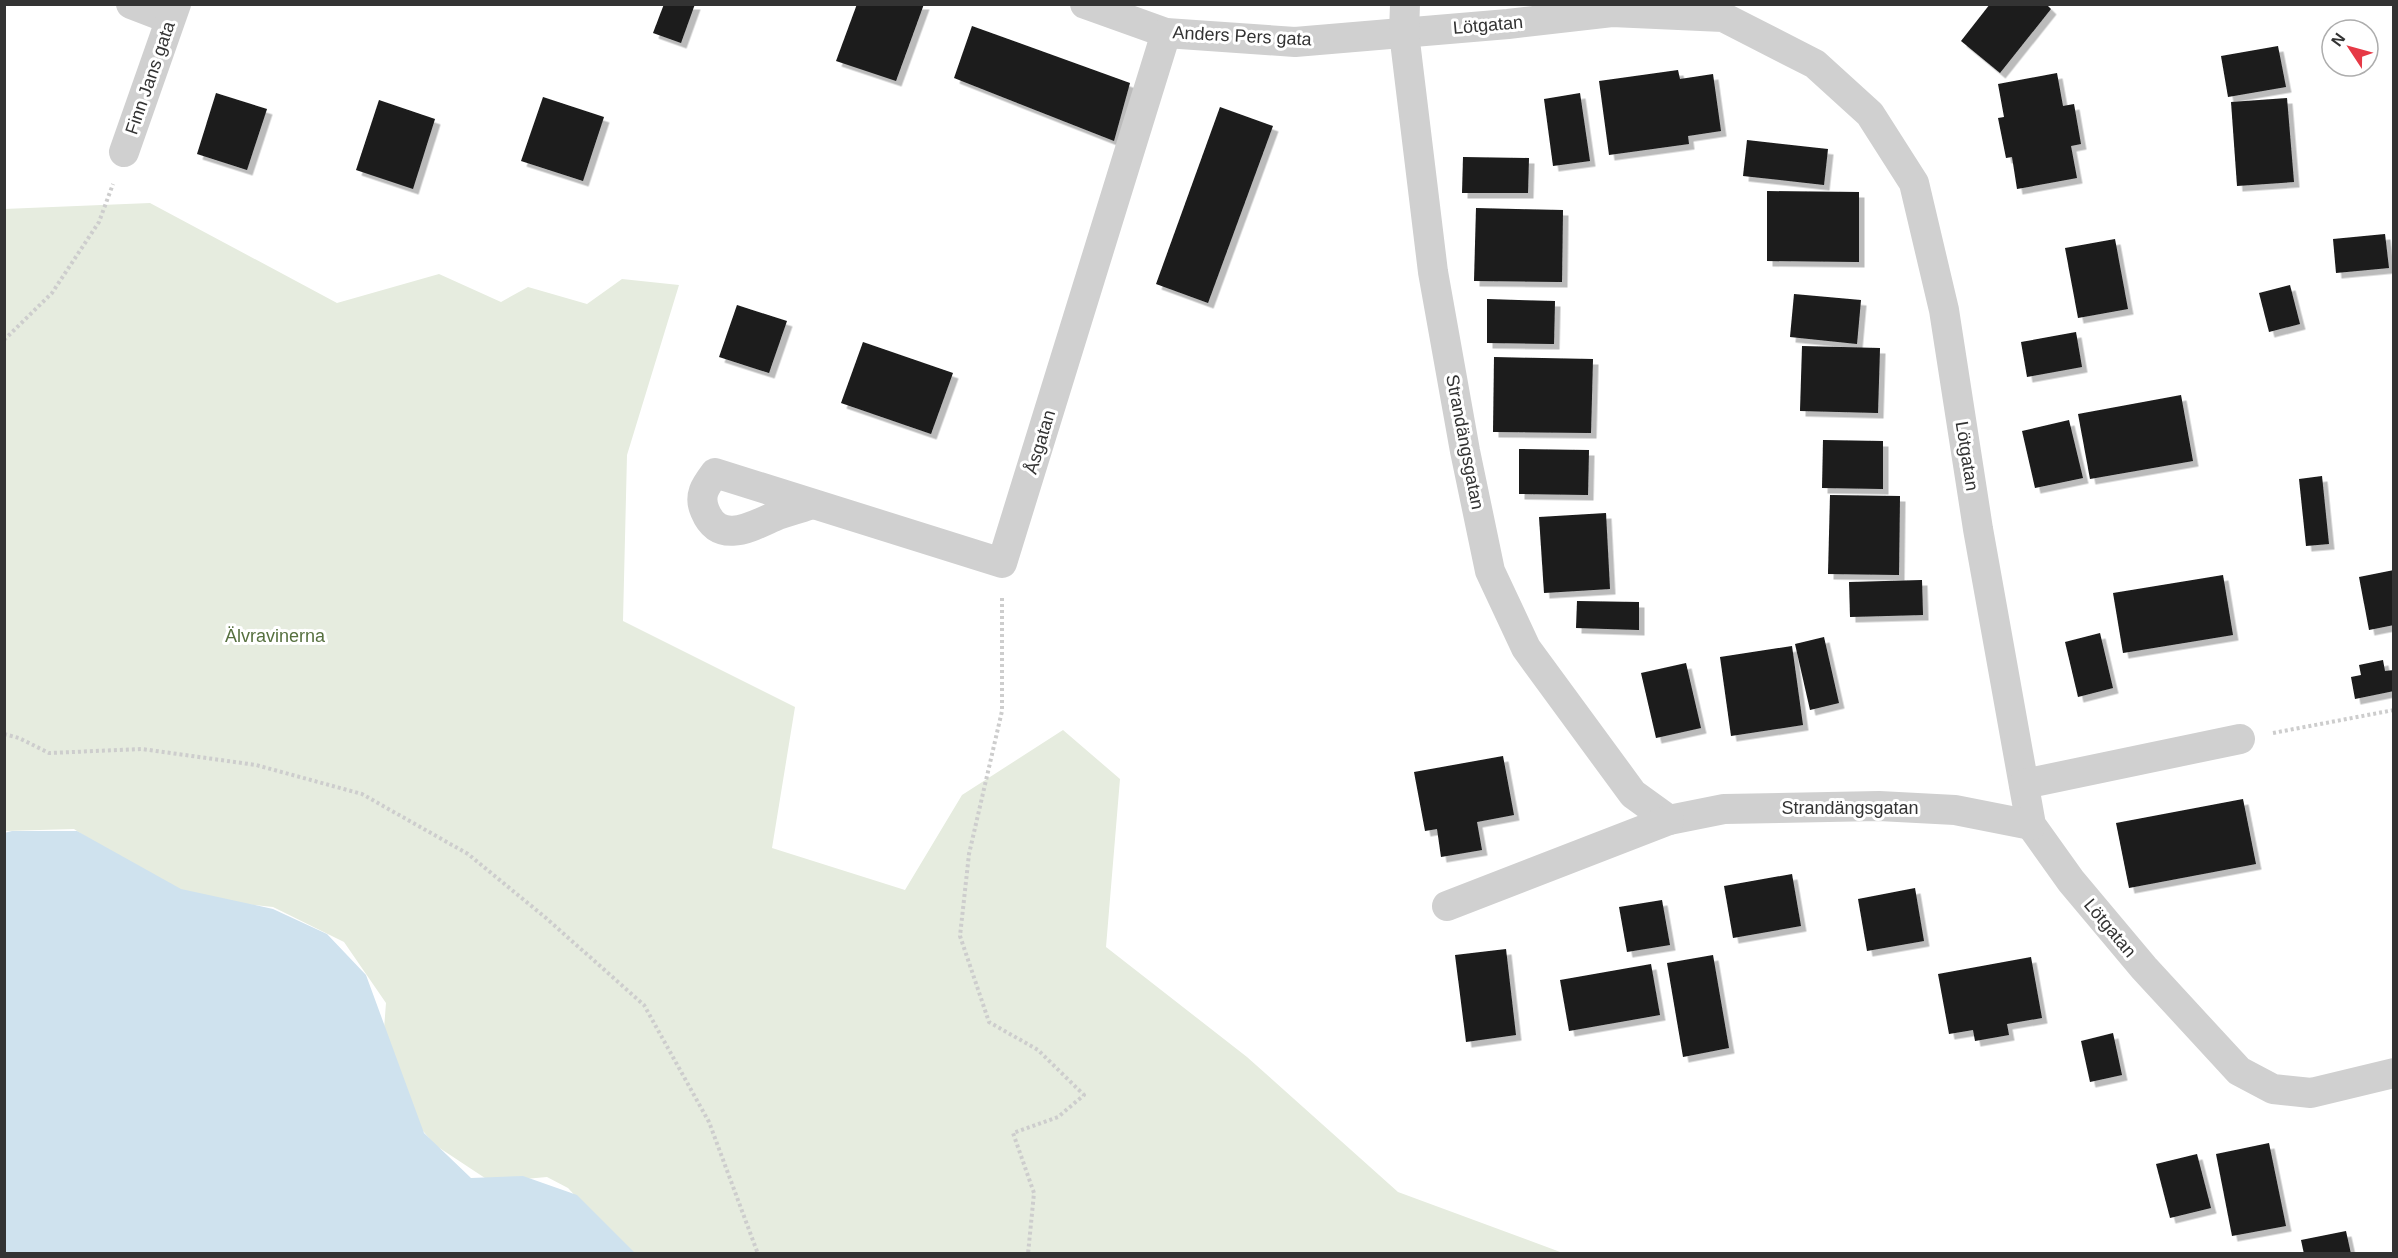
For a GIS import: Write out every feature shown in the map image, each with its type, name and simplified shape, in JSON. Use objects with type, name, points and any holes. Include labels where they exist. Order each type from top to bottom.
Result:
[{"type":"street","points":[[131,4],[173,12]]},
{"type":"street","name":"Anders Pers gata","points":[[1085,4],[1166,33],[1295,42],[1404,19]]},
{"type":"street","name":"Finn Jans gata","points":[[124,152],[173,12]]},
{"type":"street","name":"Lötgatan","points":[[1404,19],[1612,12],[1723,17],[1815,64],[1870,114],[1914,183],[1944,310],[1978,529],[2031,825],[2071,881],[2129,951],[2192,1023],[2239,1071],[2273,1089],[2311,1093],[2394,1073]]},
{"type":"street","name":"Strandängsgatan","points":[[1404,19],[1433,272],[1490,571],[1526,648],[1633,794],[1669,820]]},
{"type":"street","name":"Åsgatan","points":[[1002,563],[1166,33]]},
{"type":"street","points":[[810,505],[778,515],[747,530],[724,530],[708,519],[702,504],[703,488],[715,472],[810,505],[1002,563]]},
{"type":"street","points":[[2024,784],[2240,739]]},
{"type":"street","name":"Strandängsgatan","points":[[1447,906],[1669,820],[1724,809],[1879,806],[1955,810],[2031,825]]},
{"type":"path","points":[[4,340],[52,293],[99,222],[124,152]]},
{"type":"path","points":[[1002,563],[1002,711],[969,854],[960,936],[989,1022],[1038,1050],[1083,1095],[1058,1117],[1013,1133],[1034,1193],[1028,1254]]},
{"type":"path","points":[[2240,739],[2394,710]]},
{"type":"path","points":[[4,734],[19,738],[49,753],[142,749],[256,765],[362,794],[468,854],[546,918],[644,1005],[710,1122],[758,1254]]},
{"type":"green space","name":"Älvravinerna","points":[[150,203],[337,303],[439,274],[501,302],[528,287],[587,304],[622,279],[679,285],[627,455],[623,621],[795,707],[772,848],[905,890],[962,795],[1063,730],[1120,779],[1106,947],[1247,1057],[1398,1192],[1563,1253],[628,1253],[568,1188],[547,1177],[491,1182],[435,1145],[380,1081],[386,1003],[344,942],[273,907],[196,899],[144,876],[74,829],[5,831],[4,209]]},
{"type":"water","points":[[77,831],[181,889],[273,909],[327,934],[366,975],[424,1133],[471,1178],[523,1176],[577,1195],[635,1253],[5,1253],[4,833]]},
{"type":"building","points":[[664,4],[695,4],[681,43],[653,33]]},
{"type":"building","points":[[857,4],[924,4],[896,81],[836,61]]},
{"type":"building","points":[[1990,4],[2046,4],[2051,9],[2000,73],[1961,41]]},
{"type":"building","points":[[972,26],[1130,83],[1114,141],[954,78]]},
{"type":"building","points":[[2278,46],[2286,87],[2228,97],[2221,56]]},
{"type":"building","points":[[1678,70],[1680,79],[1713,74],[1721,131],[1688,136],[1689,144],[1609,155],[1599,81]]},
{"type":"building","points":[[2057,73],[2063,106],[2074,104],[2081,144],[2071,146],[2077,178],[2017,189],[2012,157],[2006,158],[1998,118],[2004,117],[1998,84]]},
{"type":"building","points":[[216,93],[267,109],[247,170],[197,154]]},
{"type":"building","points":[[1580,93],[1590,161],[1553,166],[1544,99]]},
{"type":"building","points":[[543,97],[604,117],[583,181],[521,161]]},
{"type":"building","points":[[2287,98],[2294,182],[2237,186],[2231,102]]},
{"type":"building","points":[[379,100],[435,119],[413,189],[356,170]]},
{"type":"building","points":[[1220,107],[1273,126],[1208,303],[1156,284]]},
{"type":"building","points":[[1747,140],[1828,149],[1824,185],[1743,176]]},
{"type":"building","points":[[1463,157],[1529,158],[1528,193],[1462,193]]},
{"type":"building","points":[[1767,191],[1859,192],[1859,262],[1767,261]]},
{"type":"building","points":[[1476,208],[1563,210],[1562,282],[1474,281]]},
{"type":"building","points":[[2385,234],[2389,268],[2336,273],[2333,239]]},
{"type":"building","points":[[2115,239],[2128,309],[2078,318],[2065,248]]},
{"type":"building","points":[[2290,285],[2300,324],[2269,332],[2259,293]]},
{"type":"building","points":[[1794,294],[1861,300],[1857,344],[1790,337]]},
{"type":"building","points":[[1487,299],[1555,301],[1554,344],[1487,343]]},
{"type":"building","points":[[737,305],[787,321],[769,373],[719,357]]},
{"type":"building","points":[[2076,332],[2082,367],[2027,377],[2021,342]]},
{"type":"building","points":[[863,342],[953,373],[931,434],[841,403]]},
{"type":"building","points":[[1802,346],[1880,348],[1878,413],[1800,411]]},
{"type":"building","points":[[1494,357],[1593,359],[1591,433],[1493,432]]},
{"type":"building","points":[[2181,395],[2193,461],[2090,479],[2078,414]]},
{"type":"building","points":[[2069,420],[2083,478],[2035,488],[2022,431]]},
{"type":"building","points":[[1823,440],[1883,441],[1883,489],[1822,488]]},
{"type":"building","points":[[1519,449],[1589,450],[1588,495],[1519,494]]},
{"type":"building","points":[[2322,476],[2329,544],[2306,546],[2299,479]]},
{"type":"building","points":[[1830,495],[1900,496],[1899,575],[1828,574]]},
{"type":"building","points":[[1606,513],[1610,589],[1544,593],[1539,517]]},
{"type":"building","points":[[2394,570],[2394,625],[2369,630],[2359,577]]},
{"type":"building","points":[[2223,575],[2233,635],[2123,653],[2113,593]]},
{"type":"building","points":[[1922,580],[1923,615],[1850,617],[1849,582]]},
{"type":"building","points":[[1577,601],[1639,602],[1639,630],[1576,628]]},
{"type":"building","points":[[2100,633],[2113,688],[2078,697],[2065,642]]},
{"type":"building","points":[[1824,637],[1839,703],[1810,710],[1795,644]]},
{"type":"building","points":[[1792,646],[1803,725],[1731,736],[1720,657]]},
{"type":"building","points":[[2383,660],[2385,671],[2394,670],[2394,691],[2355,699],[2351,677],[2361,675],[2359,665]]},
{"type":"building","points":[[1686,663],[1701,728],[1656,738],[1641,673]]},
{"type":"building","points":[[1503,756],[1514,815],[1477,822],[1482,850],[1441,857],[1437,829],[1425,831],[1414,772]]},
{"type":"building","points":[[2243,799],[2256,864],[2129,888],[2116,823]]},
{"type":"building","points":[[1792,874],[1801,926],[1733,938],[1724,886]]},
{"type":"building","points":[[1915,888],[1924,941],[1867,951],[1858,899]]},
{"type":"building","points":[[1662,900],[1670,945],[1627,952],[1619,907]]},
{"type":"building","points":[[1506,949],[1516,1035],[1466,1042],[1455,955]]},
{"type":"building","points":[[1713,955],[1729,1048],[1683,1057],[1667,963]]},
{"type":"building","points":[[2031,957],[2042,1018],[2007,1024],[2009,1035],[1975,1041],[1973,1030],[1949,1034],[1938,974]]},
{"type":"building","points":[[1651,964],[1660,1015],[1569,1031],[1560,980]]},
{"type":"building","points":[[2113,1033],[2122,1075],[2090,1082],[2081,1041]]},
{"type":"building","points":[[2269,1143],[2286,1226],[2232,1236],[2216,1154]]},
{"type":"building","points":[[2197,1154],[2211,1208],[2170,1218],[2156,1164]]},
{"type":"building","points":[[2346,1231],[2351,1254],[2304,1254],[2301,1240]]}]
